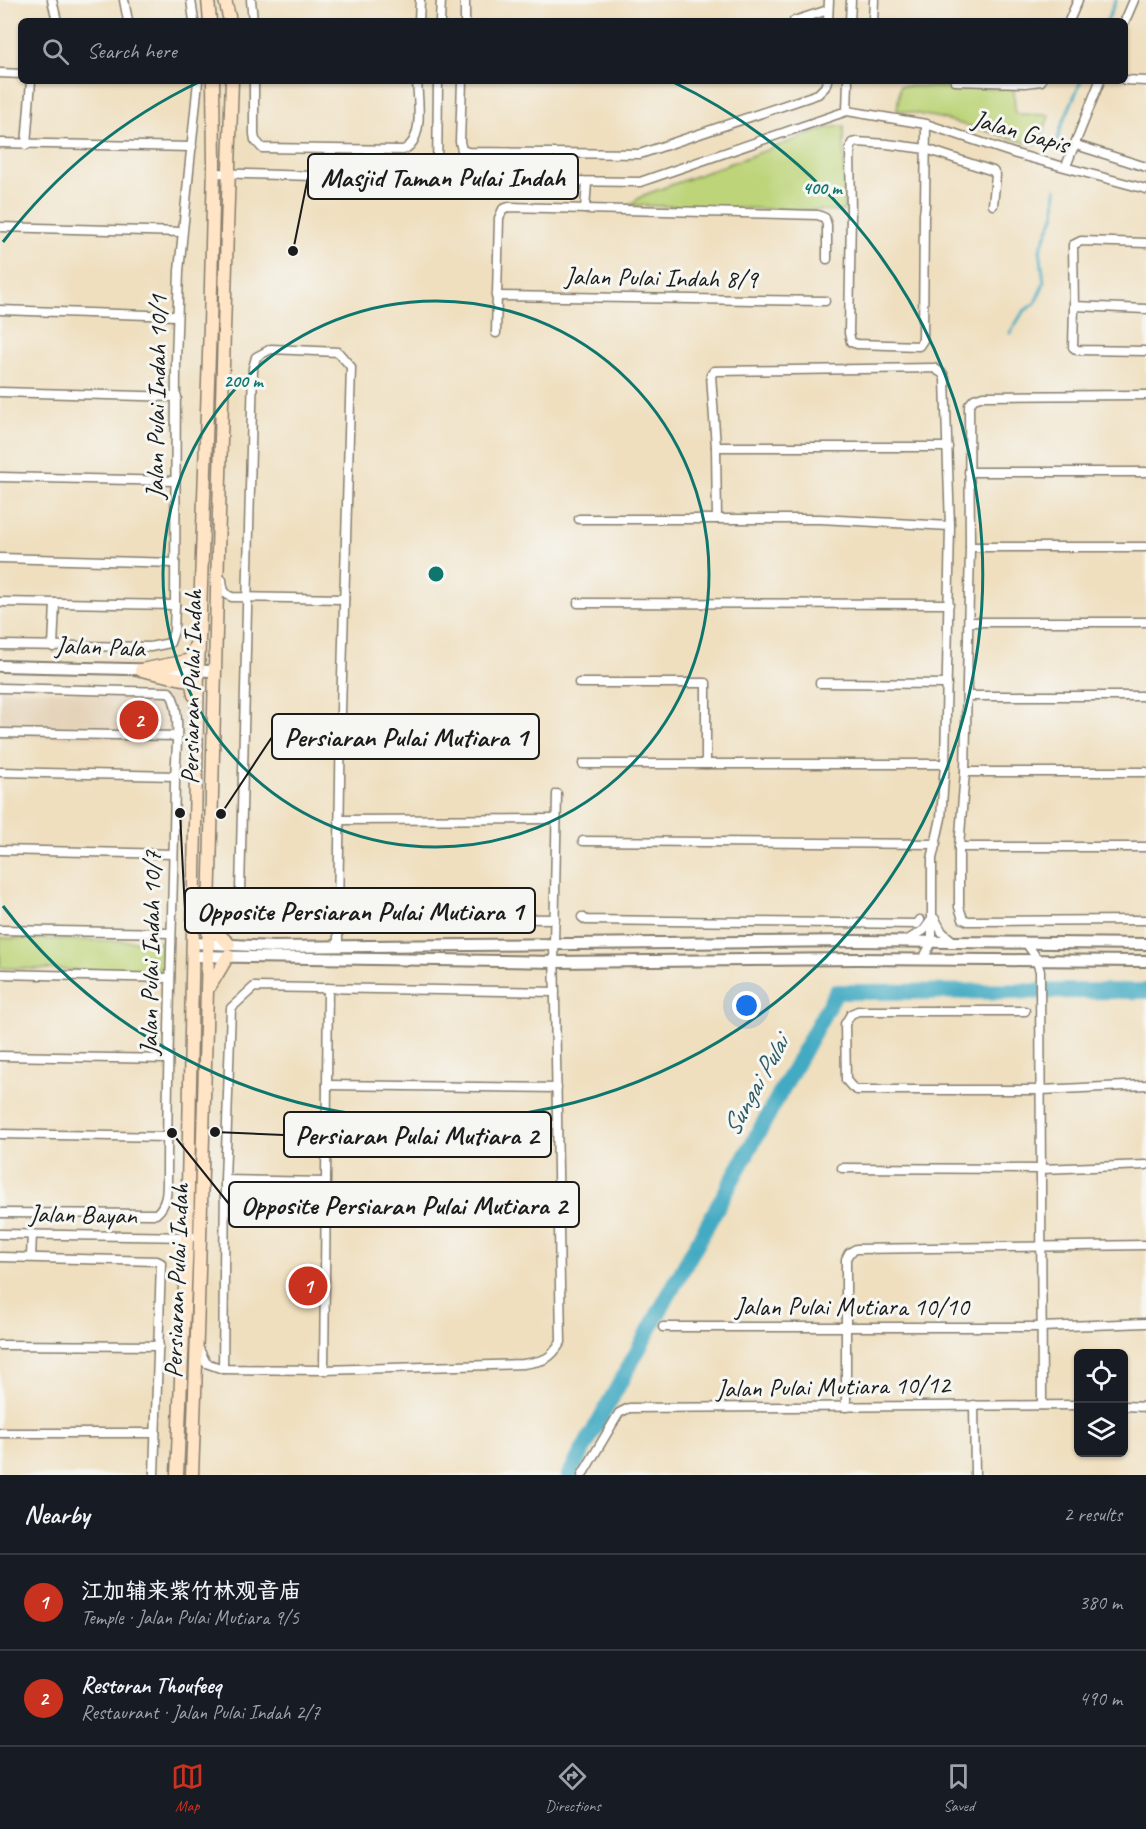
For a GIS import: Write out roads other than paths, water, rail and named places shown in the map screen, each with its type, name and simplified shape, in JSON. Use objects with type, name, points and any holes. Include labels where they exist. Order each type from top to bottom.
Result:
[{"type":"main road","points":[[208,0],[210,18]]},
{"type":"main road","points":[[225,0],[229,18]]},
{"type":"main road","name":"Persiaran Pulai Indah","points":[[177,1475],[187,1238],[198,671],[214,173],[213,84]]},
{"type":"main road","name":"Persiaran Pulai Indah","points":[[192,1475],[201,1237],[214,671],[232,84]]},
{"type":"main road","points":[[141,670],[187,661],[192,657],[200,617]]},
{"type":"main road","points":[[141,670],[190,682],[197,723]]},
{"type":"main road","points":[[208,990],[228,950],[209,924]]},
{"type":"street","points":[[52,0],[56,18]]},
{"type":"street","points":[[124,0],[127,18]]},
{"type":"street","points":[[191,0],[194,18]]},
{"type":"street","points":[[251,0],[253,18]]},
{"type":"street","points":[[418,18],[420,0]]},
{"type":"street","points":[[440,18],[441,0]]},
{"type":"street","points":[[465,0],[465,18]]},
{"type":"street","points":[[828,18],[829,0]]},
{"type":"street","points":[[850,18],[851,0]]},
{"type":"street","points":[[873,18],[874,0]]},
{"type":"street","points":[[1070,18],[1078,0]]},
{"type":"street","points":[[1126,18],[1134,0]]},
{"type":"street","points":[[803,18],[828,10]]},
{"type":"street","points":[[0,73],[18,74]]},
{"type":"street","points":[[1128,80],[1146,81]]},
{"type":"street","points":[[26,145],[31,84]]},
{"type":"street","name":"Jalan Pulai Indah 10/1","points":[[53,647],[150,647],[170,643],[174,631],[177,316],[182,232],[198,84]]},
{"type":"street","points":[[254,84],[254,134],[255,140],[262,148],[403,150],[410,147],[416,138],[417,84]]},
{"type":"street","points":[[437,179],[438,84]]},
{"type":"street","points":[[462,84],[460,142],[462,150],[468,152],[640,154],[818,94],[826,84]]},
{"type":"street","points":[[214,173],[640,182],[847,111],[848,84]]},
{"type":"street","points":[[1066,166],[1099,84]]},
{"type":"street","name":"Jalan Gapis","points":[[847,111],[926,124],[1016,154],[1146,189]]},
{"type":"street","points":[[926,124],[926,149],[923,340],[919,346],[851,342],[849,333],[850,148],[852,144],[857,142],[926,149],[994,172],[996,175],[993,205]]},
{"type":"street","points":[[0,143],[192,147]]},
{"type":"street","points":[[1076,145],[1146,167]]},
{"type":"street","points":[[585,209],[586,182]]},
{"type":"street","points":[[496,333],[499,218],[503,209],[515,206],[822,216],[827,225],[827,260]]},
{"type":"street","points":[[0,227],[182,232]]},
{"type":"street","points":[[1146,243],[1081,241],[1073,245],[1073,347],[1077,350],[1146,351]]},
{"type":"street","name":"Jalan Pulai Indah 8/9","points":[[496,296],[825,301]]},
{"type":"street","points":[[1074,307],[1146,309]]},
{"type":"street","points":[[0,310],[177,316]]},
{"type":"street","points":[[338,946],[338,916],[339,820],[351,367],[338,352],[271,349],[256,357],[253,368],[241,899],[253,914],[257,915],[338,916],[555,919]]},
{"type":"street","points":[[717,519],[716,447],[711,375],[714,371],[934,368],[943,374],[950,526],[948,684],[941,818],[932,859],[932,942],[923,959]]},
{"type":"street","points":[[0,392],[177,397]]},
{"type":"street","points":[[1146,395],[983,396],[974,399],[968,408],[969,622],[965,772],[959,847],[959,907],[963,919],[968,921],[1146,920]]},
{"type":"street","points":[[716,447],[948,447]]},
{"type":"street","points":[[969,472],[1146,472]]},
{"type":"street","points":[[0,477],[175,481]]},
{"type":"street","points":[[579,519],[820,519],[950,526]]},
{"type":"street","points":[[218,546],[223,590],[228,596],[344,599]]},
{"type":"street","points":[[970,547],[1146,547]]},
{"type":"street","points":[[0,558],[175,563]]},
{"type":"street","points":[[0,602],[175,605]]},
{"type":"street","points":[[578,603],[949,604]]},
{"type":"street","points":[[0,645],[53,647],[55,604]]},
{"type":"street","points":[[969,622],[1146,622]]},
{"type":"street","name":"Jalan Pala","points":[[0,666],[214,671]]},
{"type":"street","points":[[579,683],[706,683],[706,764]]},
{"type":"street","points":[[820,684],[948,684]]},
{"type":"street","name":"Jalan Pulai Indah 10/7","points":[[0,688],[169,692],[176,701],[177,736],[166,1196],[162,1209],[156,1214],[0,1213]]},
{"type":"street","points":[[967,696],[1146,696]]},
{"type":"street","points":[[0,733],[177,736]]},
{"type":"street","points":[[583,764],[945,764]]},
{"type":"street","points":[[0,772],[175,776]]},
{"type":"street","points":[[965,772],[1146,772]]},
{"type":"street","points":[[197,1342],[203,1359],[210,1366],[223,1369],[324,1370],[523,1364],[543,1361],[554,1354],[561,1342],[554,944],[557,794]]},
{"type":"street","points":[[339,820],[556,819]]},
{"type":"street","points":[[583,841],[936,844]]},
{"type":"street","points":[[959,847],[1146,847]]},
{"type":"street","points":[[0,850],[173,854]]},
{"type":"street","points":[[906,942],[924,930],[933,916]]},
{"type":"street","points":[[933,916],[942,932],[954,942]]},
{"type":"street","points":[[582,917],[586,920],[906,924],[917,924],[920,920]]},
{"type":"street","points":[[0,930],[171,933]]},
{"type":"street","points":[[193,956],[208,950],[338,946],[906,942],[1146,944]]},
{"type":"street","points":[[193,943],[208,950]]},
{"type":"street","points":[[1026,943],[1039,966],[1042,1405]]},
{"type":"street","points":[[228,950],[406,961],[923,959],[1039,966],[1146,961]]},
{"type":"street","points":[[0,974],[170,978]]},
{"type":"street","points":[[223,1369],[225,1180],[231,1008],[254,987],[555,992]]},
{"type":"street","points":[[324,1370],[328,988]]},
{"type":"street","points":[[1024,1011],[858,1011],[851,1014],[845,1024],[846,1080],[857,1090],[1041,1090],[1146,1085]]},
{"type":"street","points":[[0,1056],[168,1059]]},
{"type":"street","points":[[327,1085],[557,1088]]},
{"type":"street","points":[[0,1134],[167,1137]]},
{"type":"street","points":[[842,1168],[1041,1169],[1146,1165]]},
{"type":"street","points":[[225,1180],[326,1182]]},
{"type":"street","name":"Jalan Bayan","points":[[0,1234],[201,1237]]},
{"type":"street","points":[[31,1257],[32,1234]]},
{"type":"street","points":[[846,1407],[846,1259],[849,1253],[856,1249],[1146,1245]]},
{"type":"street","points":[[0,1257],[157,1261],[162,1265],[154,1475]]},
{"type":"street","name":"Jalan Pulai Mutiara 10/10","points":[[663,1327],[1041,1327],[1146,1323]]},
{"type":"street","points":[[0,1345],[159,1346]]},
{"type":"street","points":[[974,1405],[975,1475]]},
{"type":"street","name":"Jalan Pulai Mutiara 10/12","points":[[582,1475],[619,1413],[632,1408],[1074,1406]]},
{"type":"street","points":[[1128,1406],[1146,1407]]},
{"type":"street","points":[[0,1433],[155,1432]]},
{"type":"waterway","points":[[1108,18],[1116,0]]},
{"type":"waterway","points":[[1057,143],[1061,127],[1080,84]]},
{"type":"waterway","points":[[1010,333],[1023,312],[1035,303],[1044,283],[1040,249],[1055,214],[1056,189]]},
{"type":"waterway","name":"Sungai Pulai","points":[[569,1475],[836,992],[1146,991]]},
{"type":"place","name":"Masjid Taman Pulai Indah","points":[[293,251]]},
{"type":"place","name":"Restoran Thoufeeq","points":[[139,720]]},
{"type":"place","name":"Opposite Persiaran Pulai Mutiara 1","points":[[180,813]]},
{"type":"place","name":"Persiaran Pulai Mutiara 1","points":[[221,814]]},
{"type":"place","name":"Persiaran Pulai Mutiara 2","points":[[215,1132]]},
{"type":"place","name":"Opposite Persiaran Pulai Mutiara 2","points":[[172,1133]]},
{"type":"place","name":"江加辅来紫竹林观音庙","points":[[308,1286]]}]
